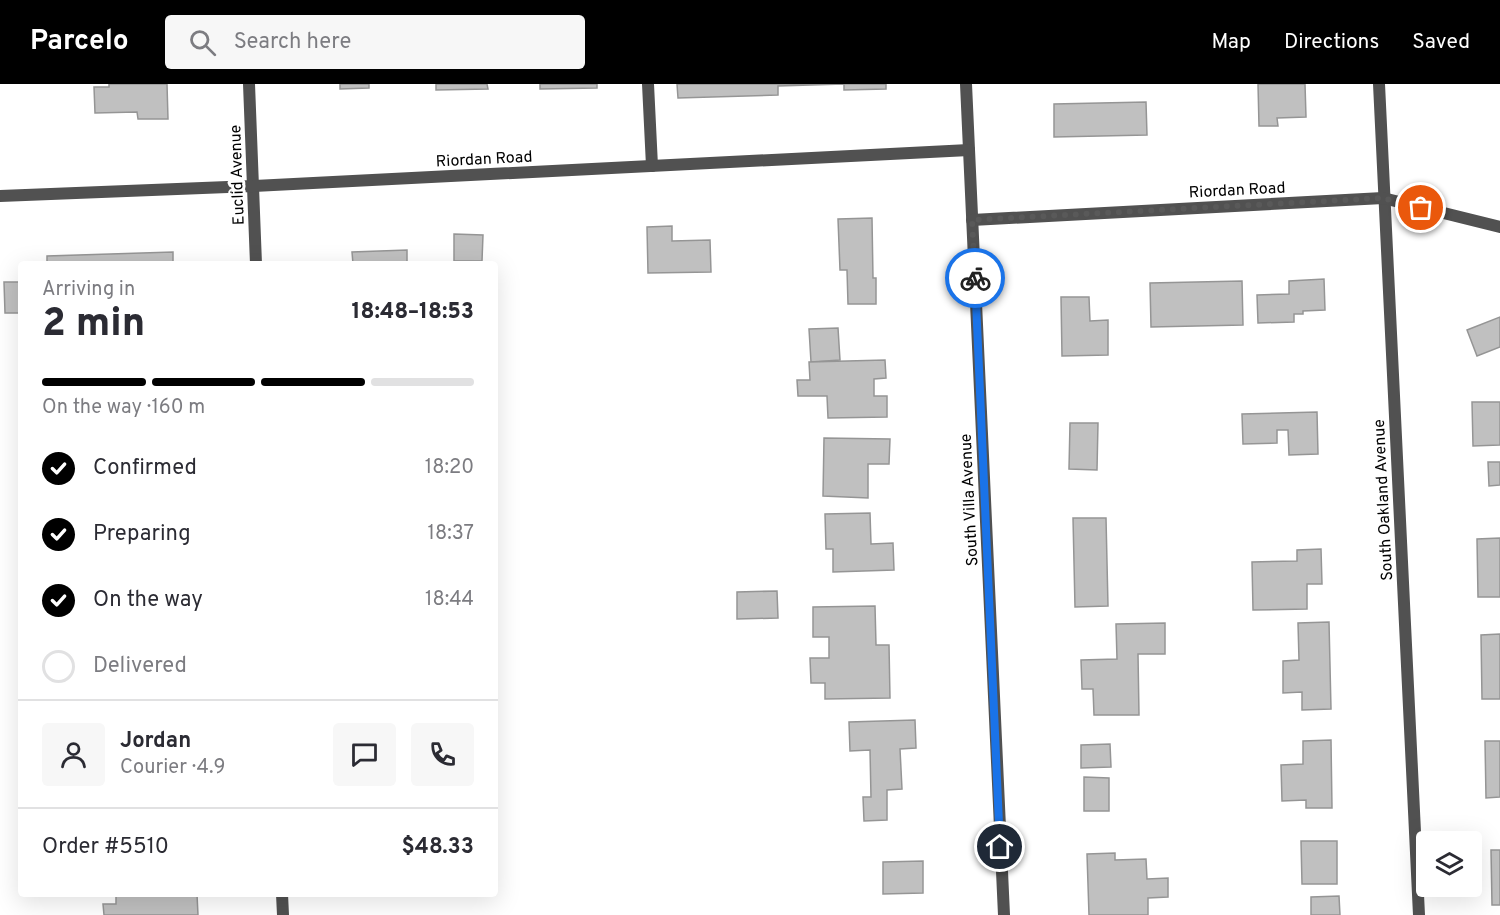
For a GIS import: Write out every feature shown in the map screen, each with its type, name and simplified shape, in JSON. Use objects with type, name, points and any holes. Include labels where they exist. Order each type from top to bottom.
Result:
[{"type":"street","name":"Euclid Avenue","points":[[249,84],[256,261]]},
{"type":"street","points":[[648,84],[652,166]]},
{"type":"street","name":"South Villa Avenue","points":[[966,84],[1004,915]]},
{"type":"street","name":"South Oakland Avenue","points":[[1379,84],[1419,915]]},
{"type":"street","name":"Riordan Road","points":[[0,196],[253,186],[969,150]]},
{"type":"street","name":"Riordan Road","points":[[972,220],[1383,198],[1500,227]]},
{"type":"street","points":[[282,897],[283,915]]},
{"type":"building","points":[[109,84],[167,84],[168,119],[138,119],[137,112],[95,113],[94,87],[109,87]]},
{"type":"building","points":[[340,84],[369,84],[369,88],[340,89]]},
{"type":"building","points":[[436,84],[487,84],[488,89],[436,90]]},
{"type":"building","points":[[540,84],[597,84],[597,88],[540,89]]},
{"type":"building","points":[[677,84],[844,84],[778,86],[778,95],[678,98]]},
{"type":"building","points":[[844,84],[886,84],[886,89],[844,90]]},
{"type":"building","points":[[1258,84],[1305,84],[1306,117],[1277,118],[1278,126],[1259,126]]},
{"type":"building","points":[[1146,102],[1147,135],[1054,137],[1054,104]]},
{"type":"building","points":[[872,218],[876,304],[848,304],[847,270],[840,270],[838,219]]},
{"type":"building","points":[[672,226],[672,241],[710,240],[711,272],[648,273],[647,227]]},
{"type":"building","points":[[454,234],[483,235],[482,261],[454,261]]},
{"type":"building","points":[[407,250],[407,261],[353,261],[352,252]]},
{"type":"building","points":[[173,252],[173,261],[47,261],[47,256]]},
{"type":"building","points":[[1324,279],[1325,310],[1303,311],[1303,314],[1294,314],[1294,322],[1258,323],[1257,295],[1289,294],[1289,281]]},
{"type":"building","points":[[1242,281],[1243,325],[1151,327],[1150,283]]},
{"type":"building","points":[[4,282],[18,282],[18,313],[5,313]]},
{"type":"building","points":[[1061,297],[1089,297],[1090,321],[1108,320],[1108,355],[1062,356]]},
{"type":"building","points":[[1500,317],[1500,347],[1477,356],[1467,330]]},
{"type":"building","points":[[838,328],[840,360],[811,362],[809,329]]},
{"type":"building","points":[[885,360],[886,378],[874,379],[874,396],[887,396],[887,417],[828,418],[827,396],[798,396],[797,380],[810,380],[809,362]]},
{"type":"building","points":[[1472,402],[1500,402],[1500,445],[1473,446]]},
{"type":"building","points":[[1317,412],[1318,454],[1289,455],[1288,430],[1277,430],[1277,443],[1243,444],[1242,414]]},
{"type":"building","points":[[1070,423],[1098,423],[1097,470],[1069,469]]},
{"type":"building","points":[[824,438],[890,439],[889,464],[868,464],[868,498],[823,496]]},
{"type":"building","points":[[1488,462],[1500,462],[1500,485],[1489,486]]},
{"type":"building","points":[[870,513],[871,544],[893,543],[894,570],[833,572],[833,549],[826,549],[825,514]]},
{"type":"building","points":[[1073,518],[1106,518],[1108,606],[1075,607]]},
{"type":"building","points":[[1500,538],[1500,597],[1478,597],[1477,539]]},
{"type":"building","points":[[1321,549],[1322,584],[1307,584],[1307,609],[1253,610],[1252,562],[1297,561],[1297,550]]},
{"type":"building","points":[[777,591],[778,618],[737,619],[737,592]]},
{"type":"building","points":[[875,606],[876,645],[889,645],[890,698],[825,699],[825,683],[811,683],[810,658],[829,658],[829,637],[813,637],[813,607]]},
{"type":"building","points":[[1329,622],[1331,709],[1302,710],[1302,692],[1283,693],[1283,661],[1299,660],[1298,623]]},
{"type":"building","points":[[1165,623],[1165,654],[1138,654],[1139,715],[1094,715],[1093,689],[1082,689],[1081,660],[1117,659],[1116,624]]},
{"type":"building","points":[[1500,634],[1500,699],[1482,699],[1481,635]]},
{"type":"building","points":[[915,720],[916,748],[900,749],[902,789],[887,790],[887,820],[864,821],[863,797],[871,797],[870,750],[850,751],[849,722]]},
{"type":"building","points":[[1331,740],[1332,808],[1306,808],[1306,800],[1282,801],[1281,765],[1303,764],[1303,741]]},
{"type":"building","points":[[1485,741],[1500,741],[1500,797],[1486,798]]},
{"type":"building","points":[[1110,744],[1111,767],[1081,768],[1081,745]]},
{"type":"building","points":[[1084,777],[1109,778],[1109,811],[1084,811]]},
{"type":"building","points":[[1301,841],[1337,841],[1337,884],[1302,884]]},
{"type":"building","points":[[1491,850],[1500,850],[1500,905],[1492,905]]},
{"type":"building","points":[[1115,853],[1115,860],[1146,859],[1147,879],[1168,878],[1168,897],[1148,898],[1148,915],[1089,915],[1087,854]]},
{"type":"building","points":[[923,861],[923,893],[883,894],[883,862]]},
{"type":"building","points":[[1339,896],[1340,915],[1311,915],[1311,897]]},
{"type":"building","points":[[116,897],[197,897],[198,915],[104,915],[103,904],[116,904]]},
{"type":"way so far","points":[[975,278],[972,220],[1383,198],[1421,208]]},
{"type":"route","points":[[975,278],[1000,847]]}]
